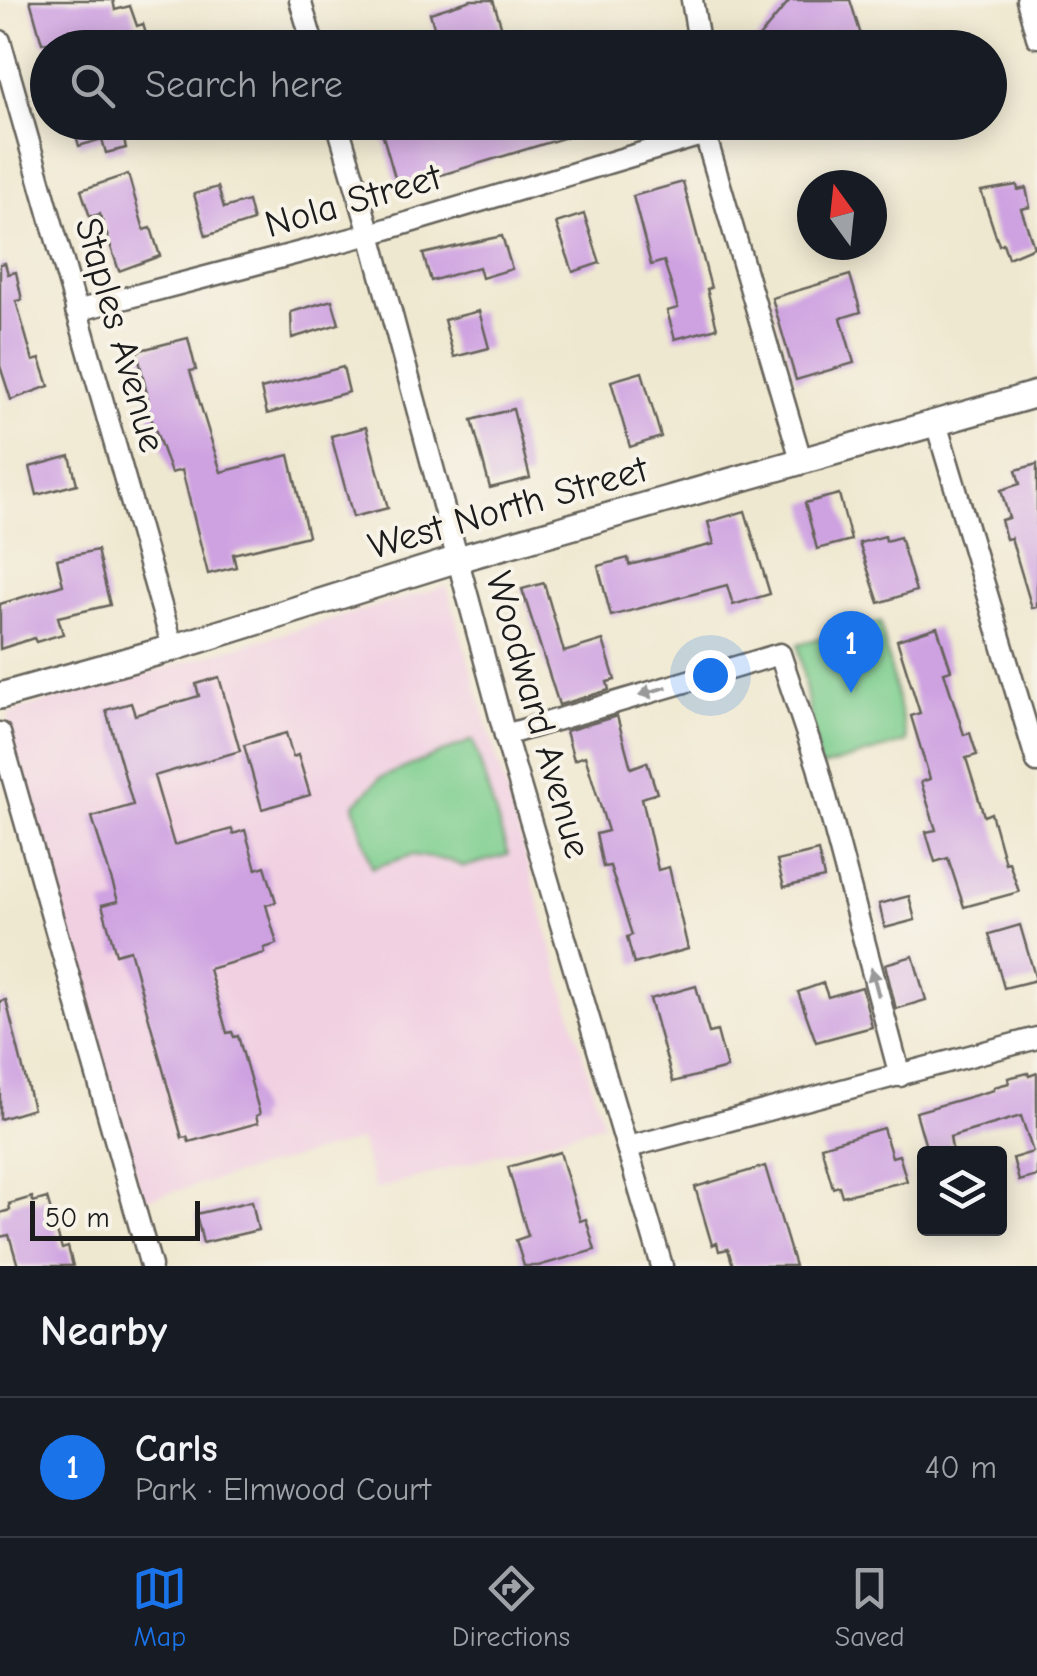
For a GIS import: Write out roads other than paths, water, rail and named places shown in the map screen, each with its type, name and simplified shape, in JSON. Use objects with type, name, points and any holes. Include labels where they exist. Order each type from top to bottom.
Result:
[{"type":"street","points":[[300,0],[309,30]]},
{"type":"street","points":[[692,0],[697,30]]},
{"type":"street","points":[[1027,0],[1037,37]]},
{"type":"street","name":"Staples Avenue","points":[[0,40],[173,648]]},
{"type":"street","name":"Woodward Avenue","points":[[342,140],[504,735],[662,1266]]},
{"type":"street","name":"Nola Street","points":[[76,311],[370,234],[667,140]]},
{"type":"street","points":[[708,140],[802,463]]},
{"type":"street","name":"West North Street","points":[[0,696],[1037,394]]},
{"type":"street","points":[[936,423],[1037,762]]},
{"type":"street","points":[[504,735],[780,654],[818,767],[900,1076]]},
{"type":"street","points":[[0,733],[151,1266]]},
{"type":"street","points":[[629,1147],[1037,1038]]},
{"type":"place","name":"Carls","points":[[851,693]]}]
